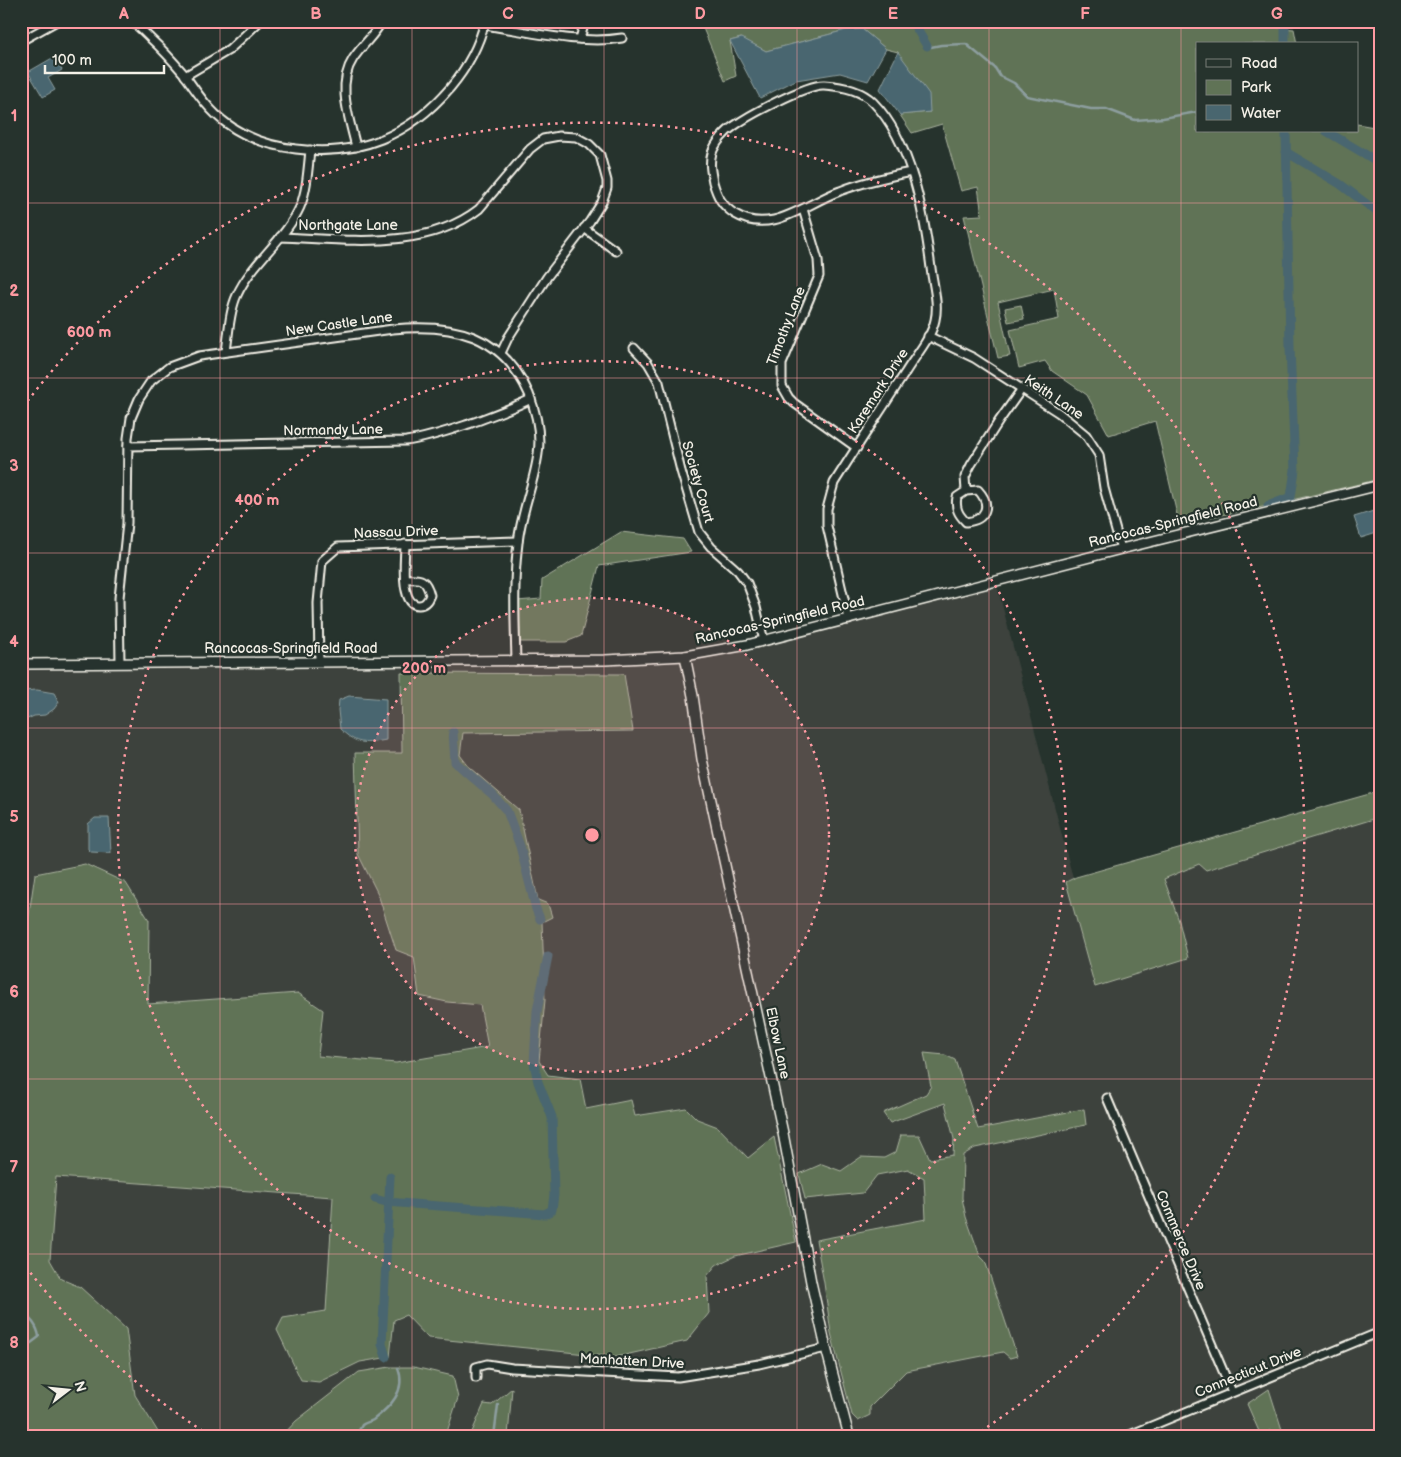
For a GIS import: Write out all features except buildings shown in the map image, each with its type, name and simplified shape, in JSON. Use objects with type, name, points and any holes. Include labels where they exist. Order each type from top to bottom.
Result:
[{"type":"main road","name":"Rancocas-Springfield Road","points":[[21,664],[605,660],[685,656],[764,641],[1121,549],[1380,485]]},
{"type":"main road","name":"Elbow Lane","points":[[685,656],[702,759],[782,1128],[798,1220],[826,1348],[850,1436]]},
{"type":"street","points":[[21,41],[57,21]]},
{"type":"street","points":[[130,21],[157,44],[216,114],[235,129],[266,143],[290,148],[327,151],[356,147],[378,141],[412,124],[432,109],[464,69],[476,47],[485,23],[580,39],[605,41],[622,38]]},
{"type":"street","points":[[185,76],[229,50],[260,21]]},
{"type":"street","points":[[356,147],[346,102],[347,74],[352,61],[382,21]]},
{"type":"street","points":[[580,39],[585,21]]},
{"type":"street","name":"Karemark Drive","points":[[849,620],[827,526],[826,509],[834,482],[928,336],[935,319],[935,294],[926,235],[911,172],[887,120],[872,100],[856,91],[823,85],[805,88],[732,126],[712,151],[710,169],[716,193],[724,206],[752,221],[767,221],[785,217],[836,192],[870,180],[911,172]]},
{"type":"street","name":"Northgate Lane","points":[[226,351],[232,308],[238,294],[258,262],[280,237],[386,240],[435,232],[471,215],[486,202],[530,150],[543,139],[559,136],[576,137],[589,144],[600,155],[607,188],[598,208],[547,277],[508,338],[501,353]]},
{"type":"street","points":[[280,237],[302,200],[310,150]]},
{"type":"street","name":"Timothy Lane","points":[[803,209],[818,260],[819,276],[782,364],[782,386],[794,403],[857,448]]},
{"type":"street","points":[[584,228],[616,251]]},
{"type":"street","name":"New Castle Lane","points":[[120,663],[118,598],[127,523],[129,428],[134,408],[151,381],[164,370],[178,362],[199,356],[418,327],[442,328],[465,334],[487,343],[506,357],[519,376],[530,399],[538,430],[539,453],[518,541],[515,615],[516,661]]},
{"type":"street","name":"Keith Lane","points":[[928,336],[974,358],[1066,418],[1086,435],[1099,455],[1104,488],[1121,549]]},
{"type":"street","name":"Society Court","points":[[634,348],[648,363],[659,382],[699,532],[711,547],[744,577],[756,607],[764,641]]},
{"type":"street","points":[[966,491],[965,477],[968,470],[999,421],[1022,390]]},
{"type":"street","name":"Normandy Lane","points":[[128,446],[406,441],[434,436],[514,408],[530,399]]},
{"type":"street","points":[[978,490],[982,495],[985,508],[984,514],[979,520],[966,522],[958,512],[957,497],[966,491],[978,490]]},
{"type":"street","name":"Nassau Drive","points":[[319,662],[318,603],[322,561],[338,547],[518,541]]},
{"type":"street","points":[[405,544],[406,579]]},
{"type":"street","name":"Commerce Drive","points":[[1107,1098],[1232,1392]]},
{"type":"street","name":"Connecticut Drive","points":[[1127,1436],[1380,1332]]},
{"type":"street","name":"Manhatten Drive","points":[[476,1378],[476,1368],[487,1364],[639,1376],[678,1377],[759,1364],[826,1348]]},
{"type":"shaded area","points":[[996,581],[1074,882],[1380,796],[1380,1436],[161,1435],[112,1359],[53,1291],[21,1074],[21,664],[516,661],[695,654]]},
{"type":"green space","points":[[700,21],[1250,21],[1258,26],[1294,29],[1297,42],[1196,42],[1196,132],[1358,132],[1358,124],[1380,128],[1380,479],[1258,508],[1179,523],[1155,421],[1109,435],[1087,395],[1052,371],[1045,361],[1019,368],[1010,330],[1059,319],[1054,289],[998,302],[1010,356],[998,358],[964,216],[982,215],[978,187],[961,191],[942,124],[912,133],[900,115],[930,112],[898,52],[886,49],[862,29],[846,30],[766,51],[741,38],[730,41],[736,76],[725,81]]},
{"type":"green space","points":[[1021,305],[1024,319],[1008,322],[1005,308]]},
{"type":"green space","points":[[621,532],[683,539],[691,552],[599,566],[581,636],[566,642],[517,642],[517,601],[541,599],[542,580]]},
{"type":"green space","points":[[401,673],[624,674],[633,731],[463,733],[460,755],[470,768],[519,810],[538,900],[548,904],[552,917],[542,922],[545,1000],[539,1061],[548,1075],[580,1079],[586,1109],[631,1100],[635,1116],[686,1108],[697,1119],[718,1127],[748,1158],[774,1137],[796,1242],[735,1256],[716,1265],[707,1276],[709,1313],[687,1341],[616,1357],[428,1338],[406,1315],[394,1320],[390,1357],[360,1362],[319,1382],[301,1380],[277,1330],[283,1318],[326,1311],[333,1197],[56,1177],[50,1260],[61,1279],[80,1287],[126,1329],[135,1395],[160,1435],[163,1436],[21,1436],[21,930],[28,921],[35,874],[85,864],[126,883],[149,920],[148,1004],[298,993],[323,1010],[318,1056],[396,1063],[488,1047],[480,1005],[447,1002],[419,996],[414,957],[396,950],[378,894],[358,854],[355,753],[402,753]]},
{"type":"green space","points":[[1380,791],[1380,817],[1206,870],[1199,864],[1164,879],[1179,921],[1188,958],[1095,987],[1066,882],[1076,877]]},
{"type":"green space","points":[[924,1053],[945,1055],[955,1060],[978,1129],[1084,1109],[1086,1125],[975,1148],[963,1155],[962,1198],[966,1217],[980,1256],[985,1261],[1017,1356],[1010,1358],[1003,1352],[906,1371],[870,1407],[870,1415],[858,1421],[852,1415],[831,1333],[816,1240],[926,1219],[924,1178],[908,1169],[877,1175],[863,1193],[805,1199],[799,1174],[822,1164],[841,1171],[861,1157],[884,1158],[896,1152],[901,1135],[919,1135],[930,1159],[953,1155],[954,1139],[945,1103],[890,1123],[883,1113],[926,1094],[931,1086]]},
{"type":"green space","points":[[390,1367],[414,1367],[453,1376],[458,1398],[447,1432],[442,1436],[282,1436],[296,1421],[359,1372]]},
{"type":"green space","points":[[512,1388],[508,1436],[481,1436],[472,1432],[484,1404],[492,1405]]},
{"type":"green space","points":[[1269,1389],[1284,1436],[1261,1436],[1247,1404]]},
{"type":"water","points":[[862,29],[886,49],[868,81],[840,73],[796,80],[760,98],[730,41],[742,38],[766,51],[846,30]]},
{"type":"water","points":[[898,52],[929,94],[930,112],[900,115],[880,89]]},
{"type":"water","points":[[54,57],[62,70],[48,78],[55,90],[43,97],[28,72]]},
{"type":"water","points":[[1380,509],[1380,532],[1361,538],[1354,517]]},
{"type":"water","points":[[37,690],[54,693],[59,702],[54,709],[45,715],[34,716],[21,722],[21,691]]},
{"type":"water","points":[[349,696],[386,699],[386,740],[372,742],[356,741],[340,729],[339,700]]},
{"type":"water","points":[[95,818],[109,818],[111,853],[91,852],[88,849],[88,824]]},
{"type":"waterway","points":[[912,21],[927,46]]},
{"type":"waterway","points":[[1285,21],[1285,42]]},
{"type":"waterway","points":[[927,46],[966,44],[995,68],[1000,76],[1014,83],[1027,96],[1091,109],[1106,109],[1135,120],[1163,118],[1196,112]]},
{"type":"waterway","points":[[1268,506],[1291,497],[1295,470],[1290,347],[1286,132]]},
{"type":"waterway","points":[[1328,132],[1380,163]]},
{"type":"waterway","points":[[1286,152],[1340,184],[1380,214]]},
{"type":"waterway","points":[[453,732],[455,762],[492,794],[507,811],[520,846],[540,919]]},
{"type":"waterway","points":[[375,1199],[386,1202],[545,1214],[552,1210],[554,1195],[552,1117],[538,1082],[534,1063],[537,1011],[548,956]]},
{"type":"waterway","points":[[386,1357],[382,1344],[390,1177]]},
{"type":"waterway","points":[[21,1311],[33,1322],[39,1337],[31,1343],[21,1345]]},
{"type":"waterway","points":[[357,1436],[362,1425],[373,1420],[395,1398],[400,1384],[398,1368]]},
{"type":"waterway","points":[[494,1436],[498,1405]]},
{"type":"waterway","points":[[1270,1431],[1275,1436]]}]
